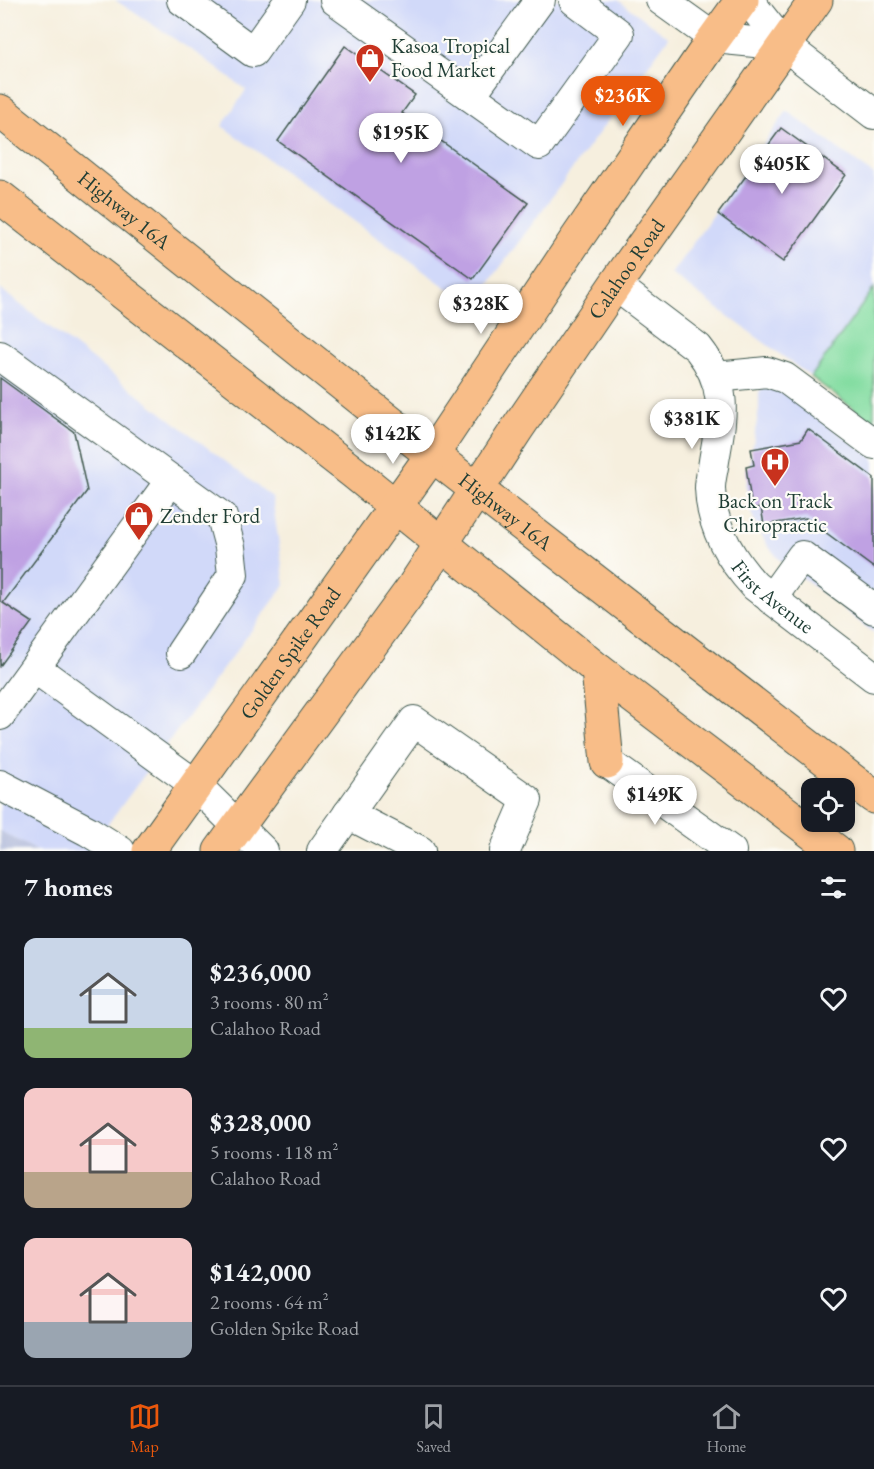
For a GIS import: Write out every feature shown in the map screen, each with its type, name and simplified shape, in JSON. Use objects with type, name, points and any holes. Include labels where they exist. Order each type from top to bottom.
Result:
[{"type":"main road","points":[[432,455],[573,244],[742,0]]},
{"type":"main road","name":"Calahoo Road","points":[[442,544],[615,285],[816,0]]},
{"type":"main road","name":"Highway 16A","points":[[0,111],[432,455],[874,797]]},
{"type":"main road","points":[[0,197],[395,506],[598,670],[836,851]]},
{"type":"main road","name":"Golden Spike Road","points":[[148,851],[432,455]]},
{"type":"main road","points":[[229,838],[411,590],[442,544]]},
{"type":"main road","points":[[598,670],[607,762]]},
{"type":"street","points":[[183,0],[253,52],[290,0]]},
{"type":"street","points":[[335,0],[540,146],[619,34],[574,0]]},
{"type":"street","points":[[470,96],[540,0]]},
{"type":"street","points":[[661,0],[714,38],[784,45]]},
{"type":"street","points":[[748,0],[784,45],[874,114]]},
{"type":"street","name":"First Avenue","points":[[615,285],[698,348],[716,377],[721,412],[710,487],[717,527],[728,551],[742,572],[771,600],[874,677]]},
{"type":"street","points":[[0,356],[222,517],[230,547],[233,575],[181,653]]},
{"type":"street","points":[[716,377],[767,372],[776,374],[785,378],[874,444]]},
{"type":"street","points":[[0,715],[171,480]]},
{"type":"street","points":[[771,600],[802,556],[874,609]]},
{"type":"street","points":[[34,668],[196,785],[229,838],[263,851]]},
{"type":"street","points":[[322,851],[414,721],[526,800],[506,851]]},
{"type":"street","points":[[607,762],[731,851]]},
{"type":"street","points":[[0,785],[88,831],[120,851]]},
{"type":"street","points":[[348,814],[420,851]]},
{"type":"shaded area","points":[[115,0],[618,0],[669,37],[472,306],[222,126],[246,90],[202,57]]},
{"type":"shaded area","points":[[787,111],[874,175],[874,288],[811,377],[671,274]]},
{"type":"shaded area","name":"Zender Ford","points":[[0,289],[272,497],[285,585],[88,851],[37,851],[0,831]]},
{"type":"shaded area","points":[[768,382],[874,458],[874,633],[779,559],[768,546],[756,525],[746,487],[759,409],[759,392]]},
{"type":"shaded area","points":[[0,831],[37,851],[0,851]]},
{"type":"green space","points":[[874,288],[874,424],[811,377]]},
{"type":"building","points":[[345,46],[415,95],[402,113],[528,203],[473,279],[278,141]]},
{"type":"building","points":[[781,128],[846,175],[783,262],[718,214]]},
{"type":"building","points":[[0,378],[74,432],[87,491],[3,603],[32,622],[0,666]]},
{"type":"building","points":[[808,429],[874,478],[874,568],[806,518],[764,525],[761,507],[752,509],[746,467],[754,465],[751,449],[801,440]]},
{"type":"place","name":"Kasoa Tropical Food Market","points":[[370,84]]},
{"type":"place","name":"Back on Track Chiropractic","points":[[775,488]]},
{"type":"place","name":"Zender Ford","points":[[139,542]]}]
